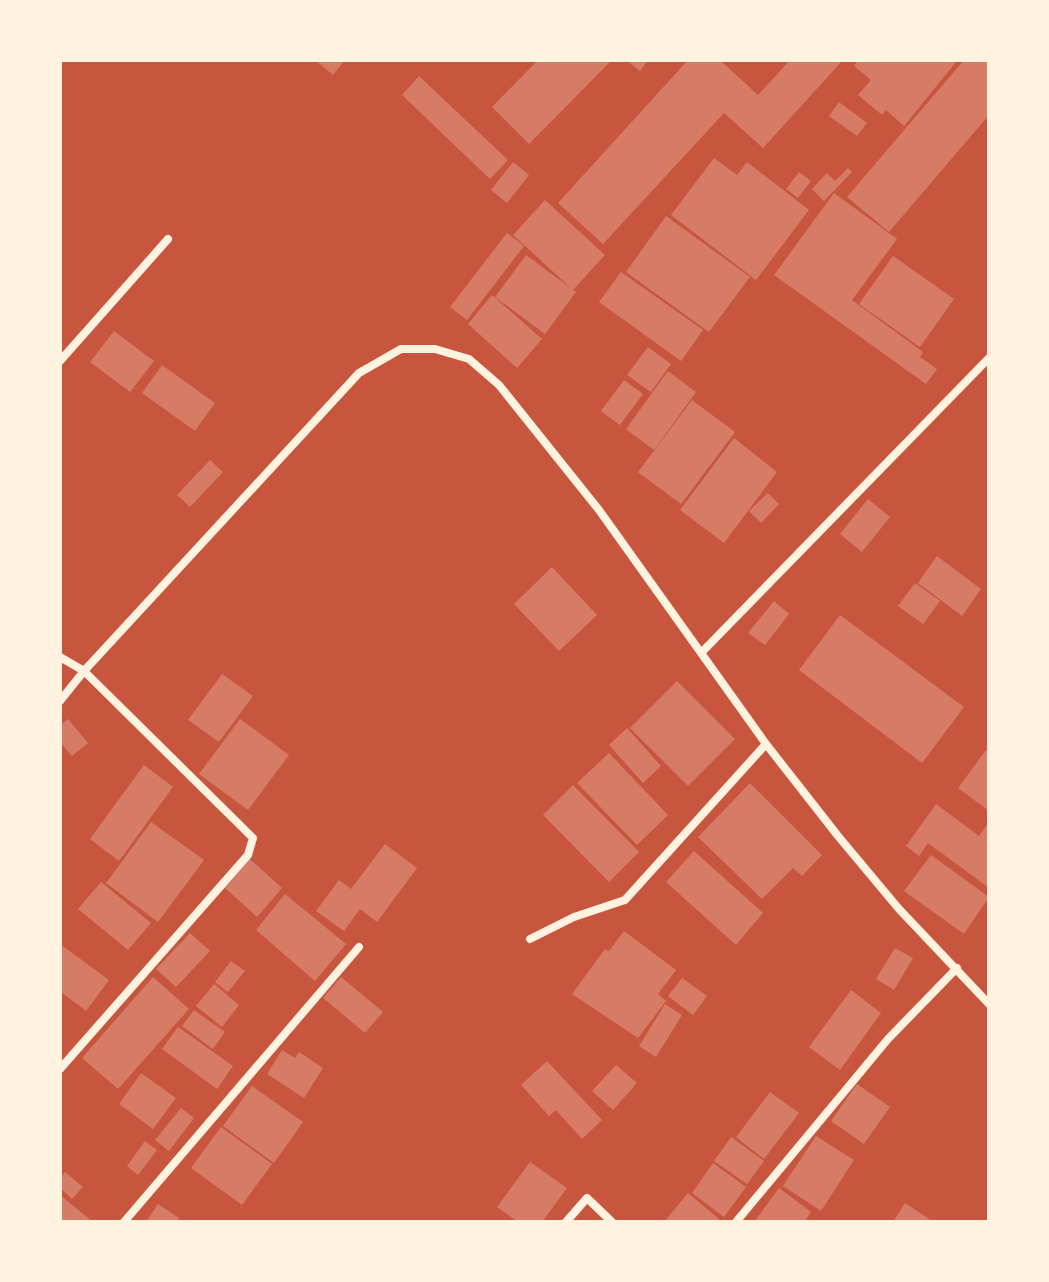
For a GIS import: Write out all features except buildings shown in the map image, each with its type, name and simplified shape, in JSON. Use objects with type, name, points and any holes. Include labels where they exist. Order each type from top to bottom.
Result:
[{"type":"street","points":[[60,361],[168,239]]},
{"type":"street","points":[[60,701],[84,671],[359,373],[401,349],[435,349],[469,359],[499,385],[599,510],[766,744],[899,909],[989,1004]]},
{"type":"street","points":[[702,652],[989,358]]},
{"type":"street","points":[[60,657],[84,671],[253,838],[248,855],[60,1069]]},
{"type":"street","points":[[530,939],[574,917],[625,900],[766,744]]},
{"type":"street","points":[[124,1222],[359,947]]},
{"type":"street","points":[[736,1222],[888,1039],[957,968]]},
{"type":"street","points":[[566,1222],[587,1198],[612,1222]]}]
